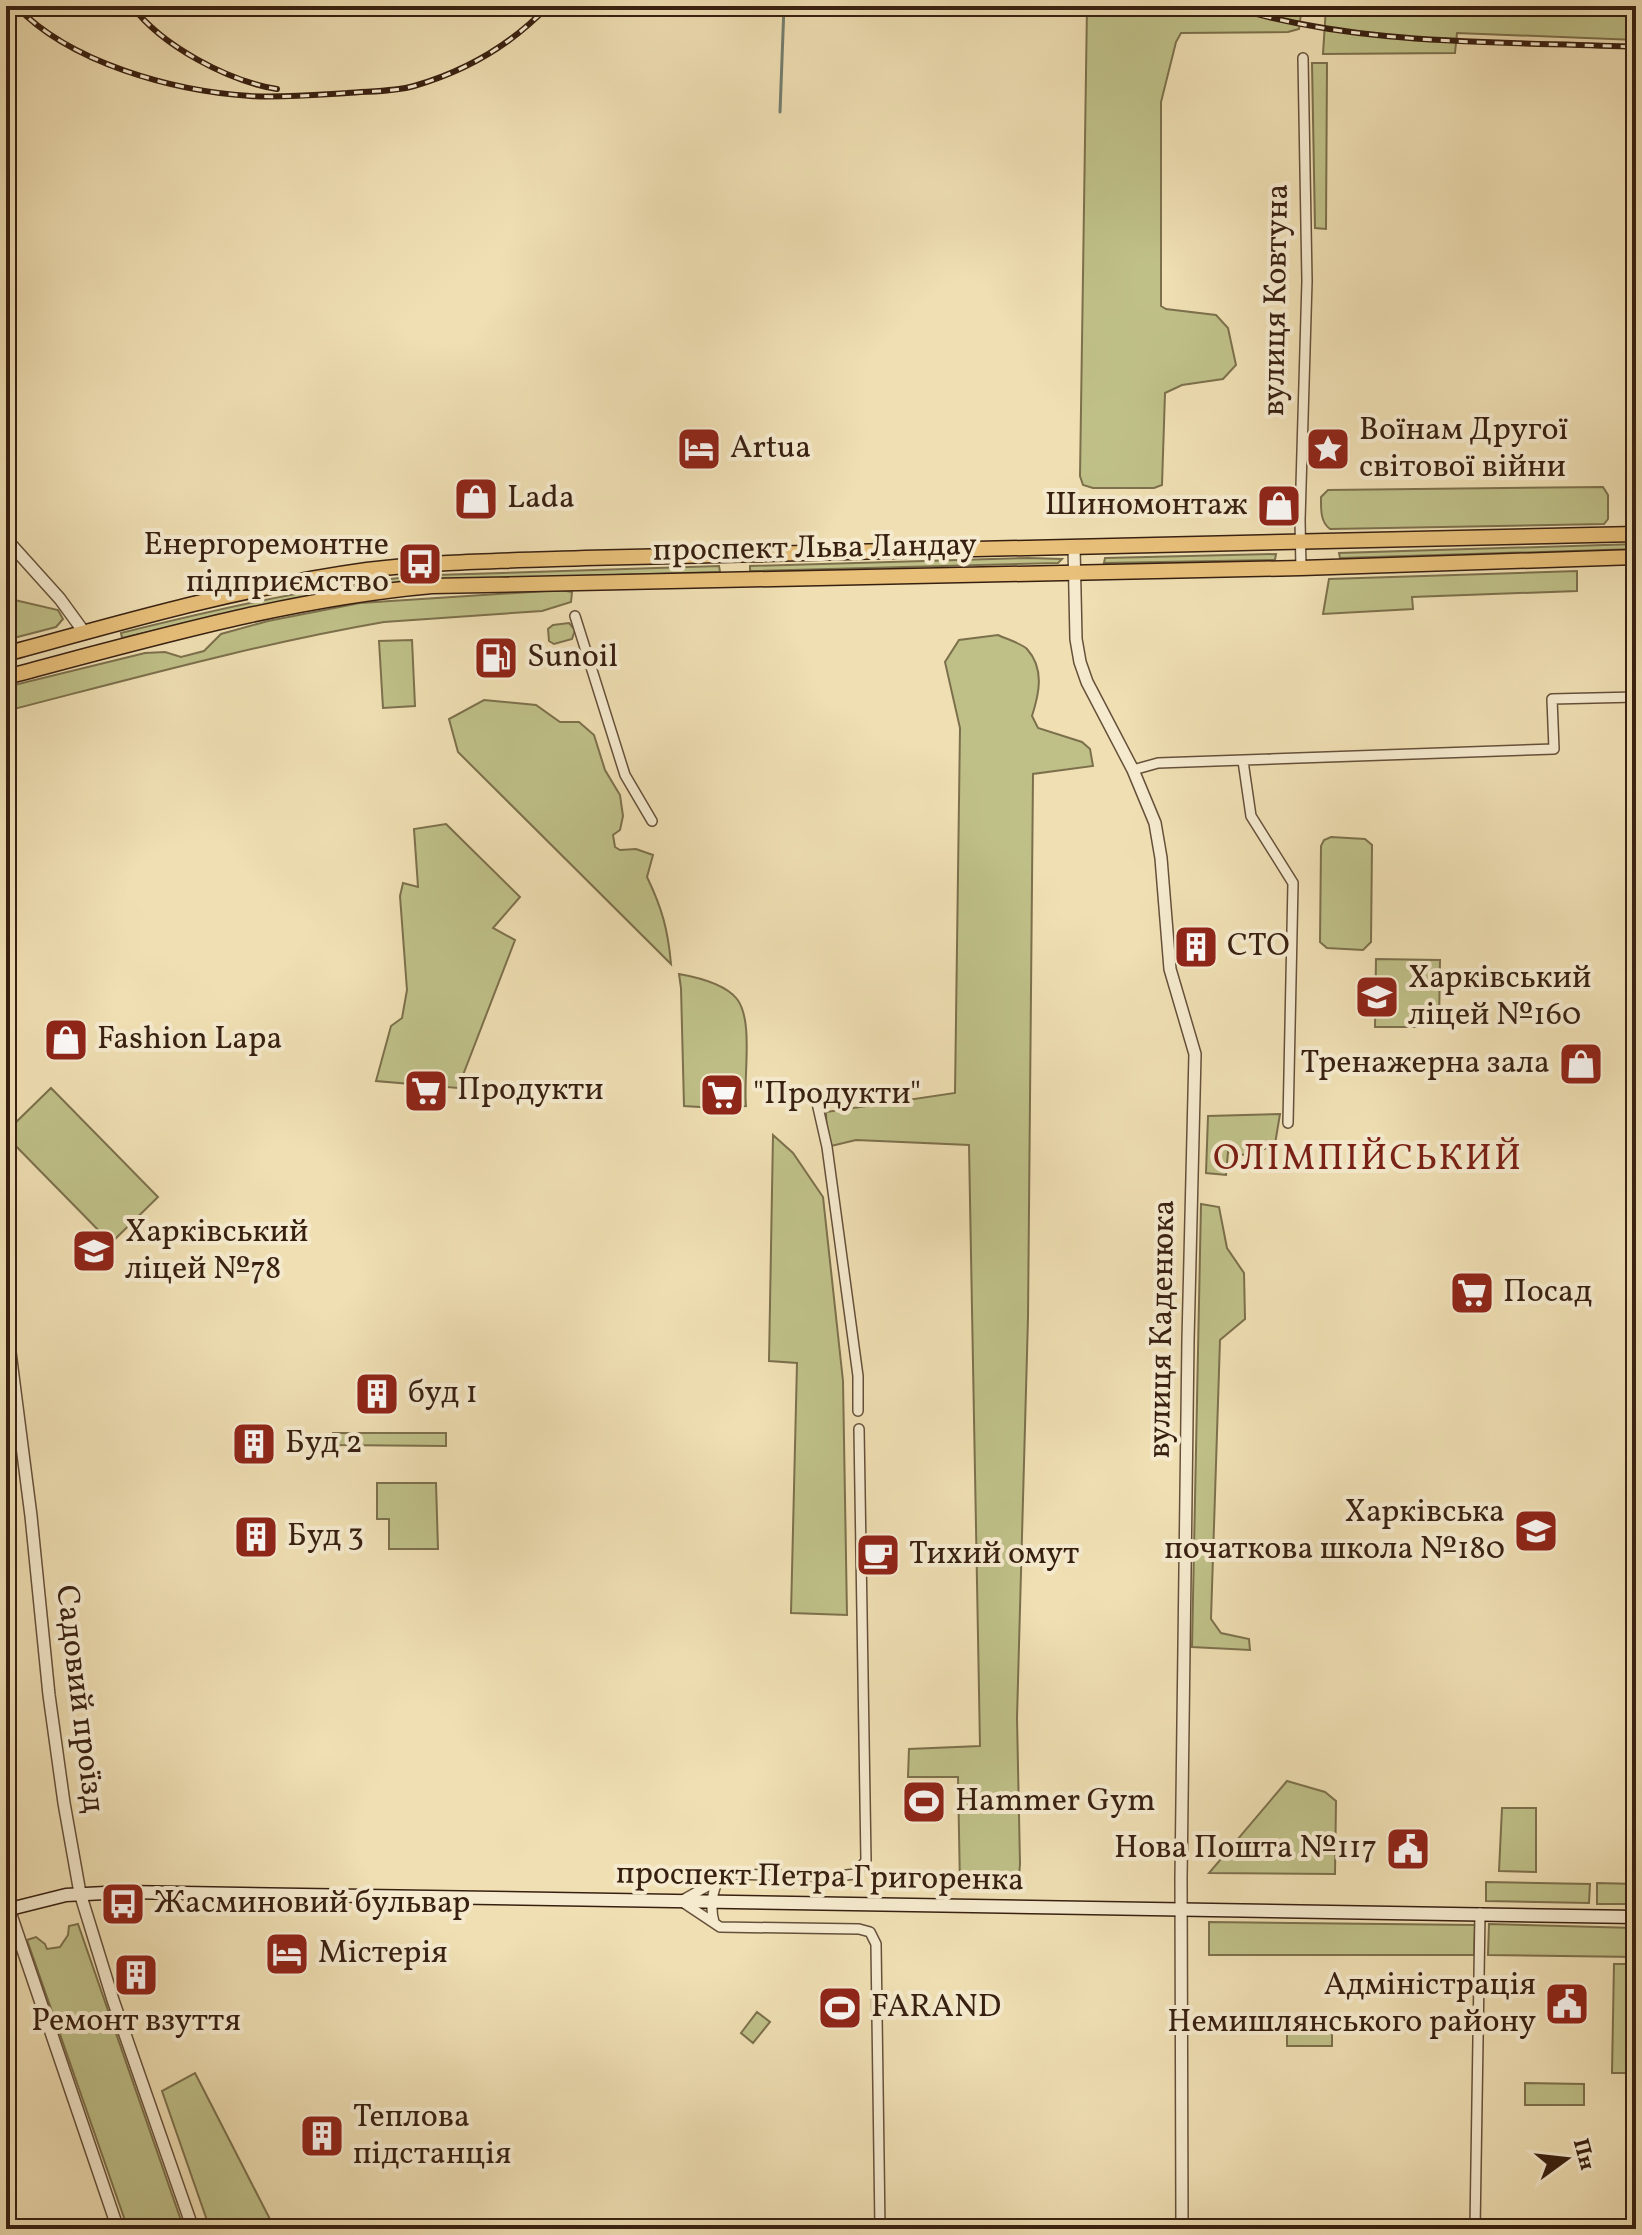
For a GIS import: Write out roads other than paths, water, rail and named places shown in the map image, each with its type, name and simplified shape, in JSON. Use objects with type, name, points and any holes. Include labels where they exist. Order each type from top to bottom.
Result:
[{"type":"main road","name":"проспект Льва Ландау","points":[[6,654],[241,593],[366,570],[447,563],[1636,534]]},
{"type":"main road","points":[[735,555],[736,579]]},
{"type":"main road","name":"проспект Льва Ландау","points":[[6,677],[259,612],[388,590],[533,583],[1301,568],[1636,557]]},
{"type":"main road","points":[[84,632],[90,655]]},
{"type":"main road","name":"проспект Петра Григоренка","points":[[8,1910],[80,1893],[219,1892],[1636,1917]]},
{"type":"street","name":"вулиця Ковтуна","points":[[1301,568],[1307,281],[1303,58]]},
{"type":"street","points":[[6,539],[60,599],[84,632]]},
{"type":"street","name":"вулиця Каденюка","points":[[1074,547],[1076,639],[1080,662],[1087,682],[1133,770],[1157,832],[1170,969],[1193,1042],[1195,1060],[1180,1909],[1182,2229]]},
{"type":"street","points":[[575,616],[625,775],[652,821]]},
{"type":"street","points":[[1133,770],[1158,763],[1554,749],[1552,699],[1636,697]]},
{"type":"street","points":[[1243,761],[1251,816],[1293,883],[1288,1123]]},
{"type":"street","points":[[817,1103],[827,1147],[858,1376],[858,1411]]},
{"type":"street","name":"Садовий проїзд","points":[[6,1321],[31,1516],[49,1695],[80,1893]]},
{"type":"street","points":[[859,1429],[866,1861],[855,1874],[829,1877],[737,1874],[720,1879],[681,1901],[720,1927],[859,1929],[870,1932],[876,1944],[880,2229]]},
{"type":"street","points":[[720,1879],[714,1888],[711,1914],[720,1927]]},
{"type":"street","points":[[80,1893],[113,2000],[193,2229]]},
{"type":"street","points":[[8,1910],[118,2229]]},
{"type":"street","points":[[1475,2229],[1480,1913]]},
{"type":"waterway","points":[[780,112],[784,6]]},
{"type":"railway","points":[[16,6],[38,26],[65,43],[124,70],[189,88],[275,97],[389,90],[433,80],[487,55],[519,33],[548,6]]},
{"type":"railway","points":[[132,6],[160,35],[197,60],[238,78],[277,89]]},
{"type":"railway","points":[[1228,6],[1328,29],[1379,35],[1430,40],[1636,47]]},
{"type":"place","name":"Artua","points":[[699,449]]},
{"type":"place","name":"Воїнам Другої світової війни","points":[[1328,449]]},
{"type":"place","name":"Lada","points":[[476,499]]},
{"type":"place","name":"Шиномонтаж","points":[[1279,506]]},
{"type":"place","name":"Енергоремонтне підприємство","points":[[420,564]]},
{"type":"place","name":"Sunoil","points":[[496,658]]},
{"type":"place","name":"СТО","points":[[1196,947]]},
{"type":"place","name":"Харківський ліцей №160","points":[[1377,997]]},
{"type":"place","name":"Fashion Lapa","points":[[66,1040]]},
{"type":"place","name":"Тренажерна зала","points":[[1581,1064]]},
{"type":"place","name":"Продукти","points":[[426,1091]]},
{"type":"place","name":"\"Продукти\"","points":[[722,1095]]},
{"type":"place","name":"Харківський ліцей №78","points":[[94,1251]]},
{"type":"place","name":"Посад","points":[[1472,1293]]},
{"type":"place","name":"буд 1","points":[[377,1394]]},
{"type":"place","name":"Буд 2","points":[[254,1444]]},
{"type":"place","name":"Харківська початкова школа №180","points":[[1536,1531]]},
{"type":"place","name":"Буд 3","points":[[256,1537]]},
{"type":"place","name":"Тихий омут","points":[[878,1555]]},
{"type":"place","name":"Hammer Gym","points":[[924,1802]]},
{"type":"place","name":"Нова Пошта №117","points":[[1408,1849]]},
{"type":"place","name":"Жасминовий бульвар","points":[[123,1904]]},
{"type":"place","name":"Містерія","points":[[287,1954]]},
{"type":"place","name":"Ремонт взуття","points":[[136,1975]]},
{"type":"place","name":"Адміністрація Немишлянського району","points":[[1567,2004]]},
{"type":"place","name":"FARAND","points":[[840,2008]]},
{"type":"place","name":"Теплова підстанція","points":[[322,2136]]},
{"type":"district","name":"ОЛІМПІЙСЬКИЙ","points":[[1368,1160]]}]
